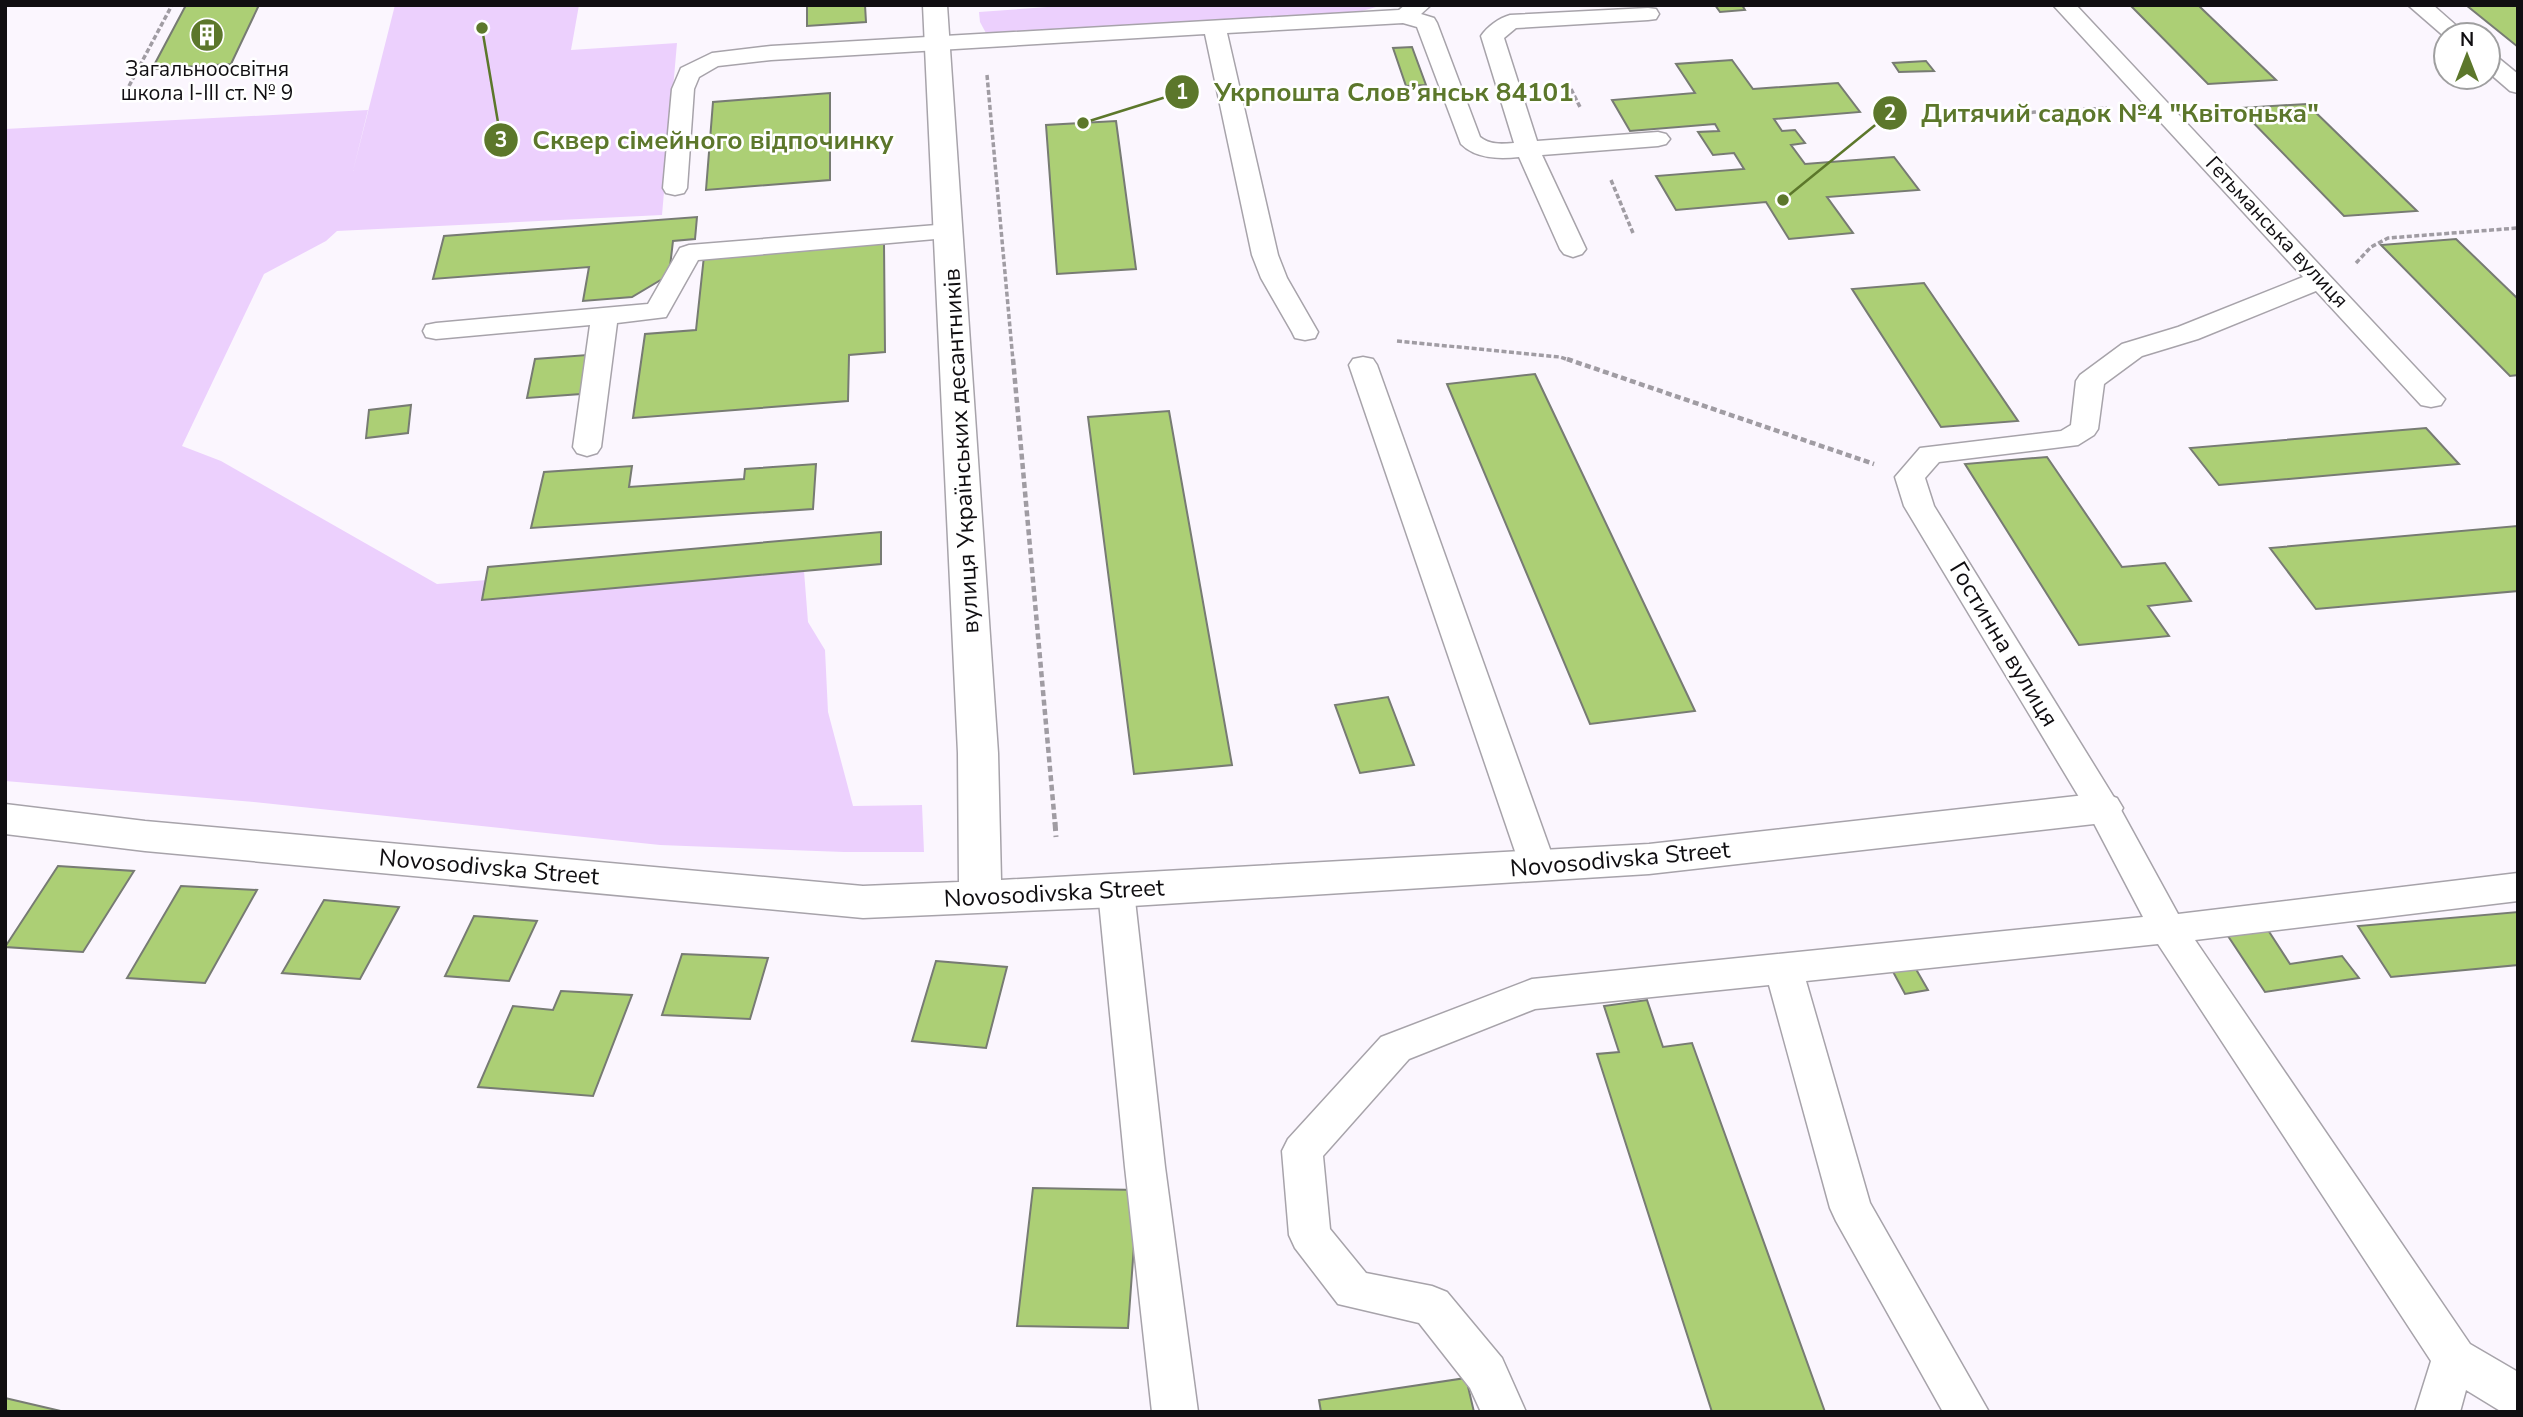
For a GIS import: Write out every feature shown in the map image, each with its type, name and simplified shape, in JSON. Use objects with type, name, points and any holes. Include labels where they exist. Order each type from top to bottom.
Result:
[{"type":"street","name":"вулиця Українських десантників","points":[[935,5],[978,752],[980,897]]},
{"type":"street","name":"Novosodivska Street","points":[[5,819],[145,836],[863,902],[1115,891],[1649,859],[2103,808]]},
{"type":"lane","name":"Гетьманська вулиця","points":[[2064,5],[2431,399]]},
{"type":"lane","points":[[2419,5],[2439,21]]},
{"type":"lane","points":[[675,188],[683,89],[689,73],[712,60],[736,55],[1215,28],[1412,11],[1426,23],[1469,139],[1475,146],[1484,150],[1658,139]]},
{"type":"lane","points":[[1573,249],[1527,148],[1492,36],[1510,22],[1648,14]]},
{"type":"lane","points":[[1215,28],[1265,255],[1274,278],[1305,332]]},
{"type":"lane","points":[[2502,73],[2518,86]]},
{"type":"lane","points":[[436,331],[657,311],[689,253],[949,232]]},
{"type":"lane","points":[[1910,477],[1930,454],[2068,439],[2084,429],[2090,380],[2132,350],[2188,333],[2321,279]]},
{"type":"lane","points":[[587,447],[605,316]]},
{"type":"lane","points":[[1363,365],[1538,866]]},
{"type":"lane","name":"Гостинна вулиця","points":[[1910,477],[1919,506],[2103,808],[2168,929],[2454,1358]]},
{"type":"lane","points":[[1504,1412],[1486,1373],[1432,1306],[1353,1290],[1310,1235],[1302,1151],[1395,1048],[1532,995],[2168,929],[2518,887]]},
{"type":"lane","points":[[1115,891],[1143,1153],[1175,1412]]},
{"type":"lane","points":[[1783,967],[1851,1208],[1967,1412]]},
{"type":"lane","points":[[2437,1412],[2454,1358],[2518,1397]]},
{"type":"path","points":[[128,86],[172,5]]},
{"type":"path","points":[[984,42],[1056,837]]},
{"type":"path","points":[[1986,115],[2158,106]]},
{"type":"path","points":[[2321,279],[2353,266],[2371,247],[2388,238],[2518,228]]},
{"type":"path","points":[[1386,340],[1560,357],[1910,477]]},
{"type":"shaded area","points":[[395,5],[579,5],[571,50],[677,43],[662,215],[337,231],[326,241],[264,274],[182,446],[221,461],[437,584],[487,580],[482,600],[804,571],[808,622],[825,650],[828,712],[853,806],[922,805],[924,852],[844,852],[660,845],[254,802],[5,781],[5,129],[368,110],[353,171]]},
{"type":"shaded area","points":[[1075,5],[1383,5],[1355,13],[987,35],[980,22],[979,12]]},
{"type":"building","name":"Загальноосвітня школа І-ІІІ ст. № 9","points":[[186,5],[259,5],[231,64],[152,69]]},
{"type":"building","points":[[807,5],[865,5],[866,22],[807,26]]},
{"type":"building","points":[[1715,5],[1742,5],[1745,10],[1720,12]]},
{"type":"building","points":[[2130,5],[2198,5],[2276,80],[2208,84]]},
{"type":"building","points":[[2466,5],[2518,5],[2518,47],[2502,34],[2502,21],[2486,21]]},
{"type":"building","points":[[1412,47],[1426,85],[1406,86],[1393,48]]},
{"type":"building","points":[[1732,60],[1753,89],[1838,83],[1860,112],[1774,119],[1782,131],[1795,130],[1805,143],[1791,145],[1805,164],[1894,157],[1919,190],[1827,197],[1853,233],[1789,239],[1766,202],[1676,210],[1656,176],[1744,169],[1734,153],[1713,155],[1698,132],[1719,131],[1715,124],[1630,131],[1612,100],[1695,93],[1676,64]]},
{"type":"building","points":[[1926,61],[1934,71],[1899,72],[1893,63]]},
{"type":"building","points":[[830,93],[830,180],[706,190],[713,102]]},
{"type":"building","points":[[2307,104],[2417,211],[2344,216],[2239,108]]},
{"type":"building","points":[[1116,121],[1136,269],[1057,274],[1046,125]]},
{"type":"building","points":[[697,217],[695,239],[673,241],[669,275],[632,297],[583,301],[589,267],[433,279],[444,236]]},
{"type":"building","points":[[2456,239],[2518,299],[2518,375],[2510,376],[2381,245]]},
{"type":"building","points":[[884,243],[885,352],[849,355],[848,401],[633,418],[645,334],[696,330],[704,256]]},
{"type":"building","points":[[1924,283],[2018,421],[1941,427],[1852,289]]},
{"type":"building","points":[[587,355],[581,394],[527,398],[535,359]]},
{"type":"building","points":[[1535,374],[1695,711],[1590,724],[1447,384]]},
{"type":"building","points":[[411,405],[408,433],[366,438],[369,410]]},
{"type":"building","points":[[1169,411],[1232,765],[1134,774],[1088,417]]},
{"type":"building","points":[[2426,428],[2459,464],[2219,485],[2190,448]]},
{"type":"building","points":[[2047,457],[2122,567],[2165,563],[2191,601],[2148,606],[2169,636],[2079,645],[1965,464]]},
{"type":"building","points":[[816,464],[813,509],[531,528],[544,472],[632,466],[629,487],[744,479],[745,469]]},
{"type":"building","points":[[2517,526],[2518,591],[2316,609],[2270,548]]},
{"type":"building","points":[[881,532],[881,564],[482,600],[488,567]]},
{"type":"building","points":[[1388,697],[1414,765],[1360,773],[1335,705]]},
{"type":"building","points":[[58,866],[134,871],[83,952],[5,947]]},
{"type":"building","points":[[181,886],[257,890],[205,983],[127,978]]},
{"type":"building","points":[[324,900],[399,907],[360,979],[282,973]]},
{"type":"building","points":[[2518,912],[2518,965],[2391,977],[2358,926]]},
{"type":"building","points":[[474,916],[537,921],[509,981],[445,976]]},
{"type":"building","points":[[2266,927],[2290,964],[2342,956],[2359,978],[2265,992],[2226,933]]},
{"type":"building","points":[[682,954],[768,958],[750,1019],[662,1015]]},
{"type":"building","points":[[936,961],[1007,967],[986,1048],[912,1041]]},
{"type":"building","points":[[1913,964],[1928,990],[1905,994],[1891,968]]},
{"type":"building","points":[[561,991],[632,995],[593,1096],[478,1087],[513,1006],[553,1010]]},
{"type":"building","points":[[1647,1000],[1663,1047],[1692,1043],[1825,1412],[1712,1412],[1597,1054],[1619,1052],[1604,1006]]},
{"type":"building","points":[[1033,1188],[1138,1190],[1128,1328],[1017,1326]]},
{"type":"building","points":[[1466,1378],[1474,1412],[1321,1412],[1319,1400]]},
{"type":"building","points":[[5,1398],[65,1412],[5,1412]]},
{"type":"place","name":"Сквер сімейного відпочинку","points":[[482,28]]},
{"type":"place","name":"Загальноосвітня школа І-ІІІ ст. № 9","points":[[207,35]]},
{"type":"place","name":"Укрпошта Слов’янськ 84101","points":[[1083,123]]},
{"type":"place","name":"Дитячий садок №4 \"Квітонька\"","points":[[1783,200]]}]
